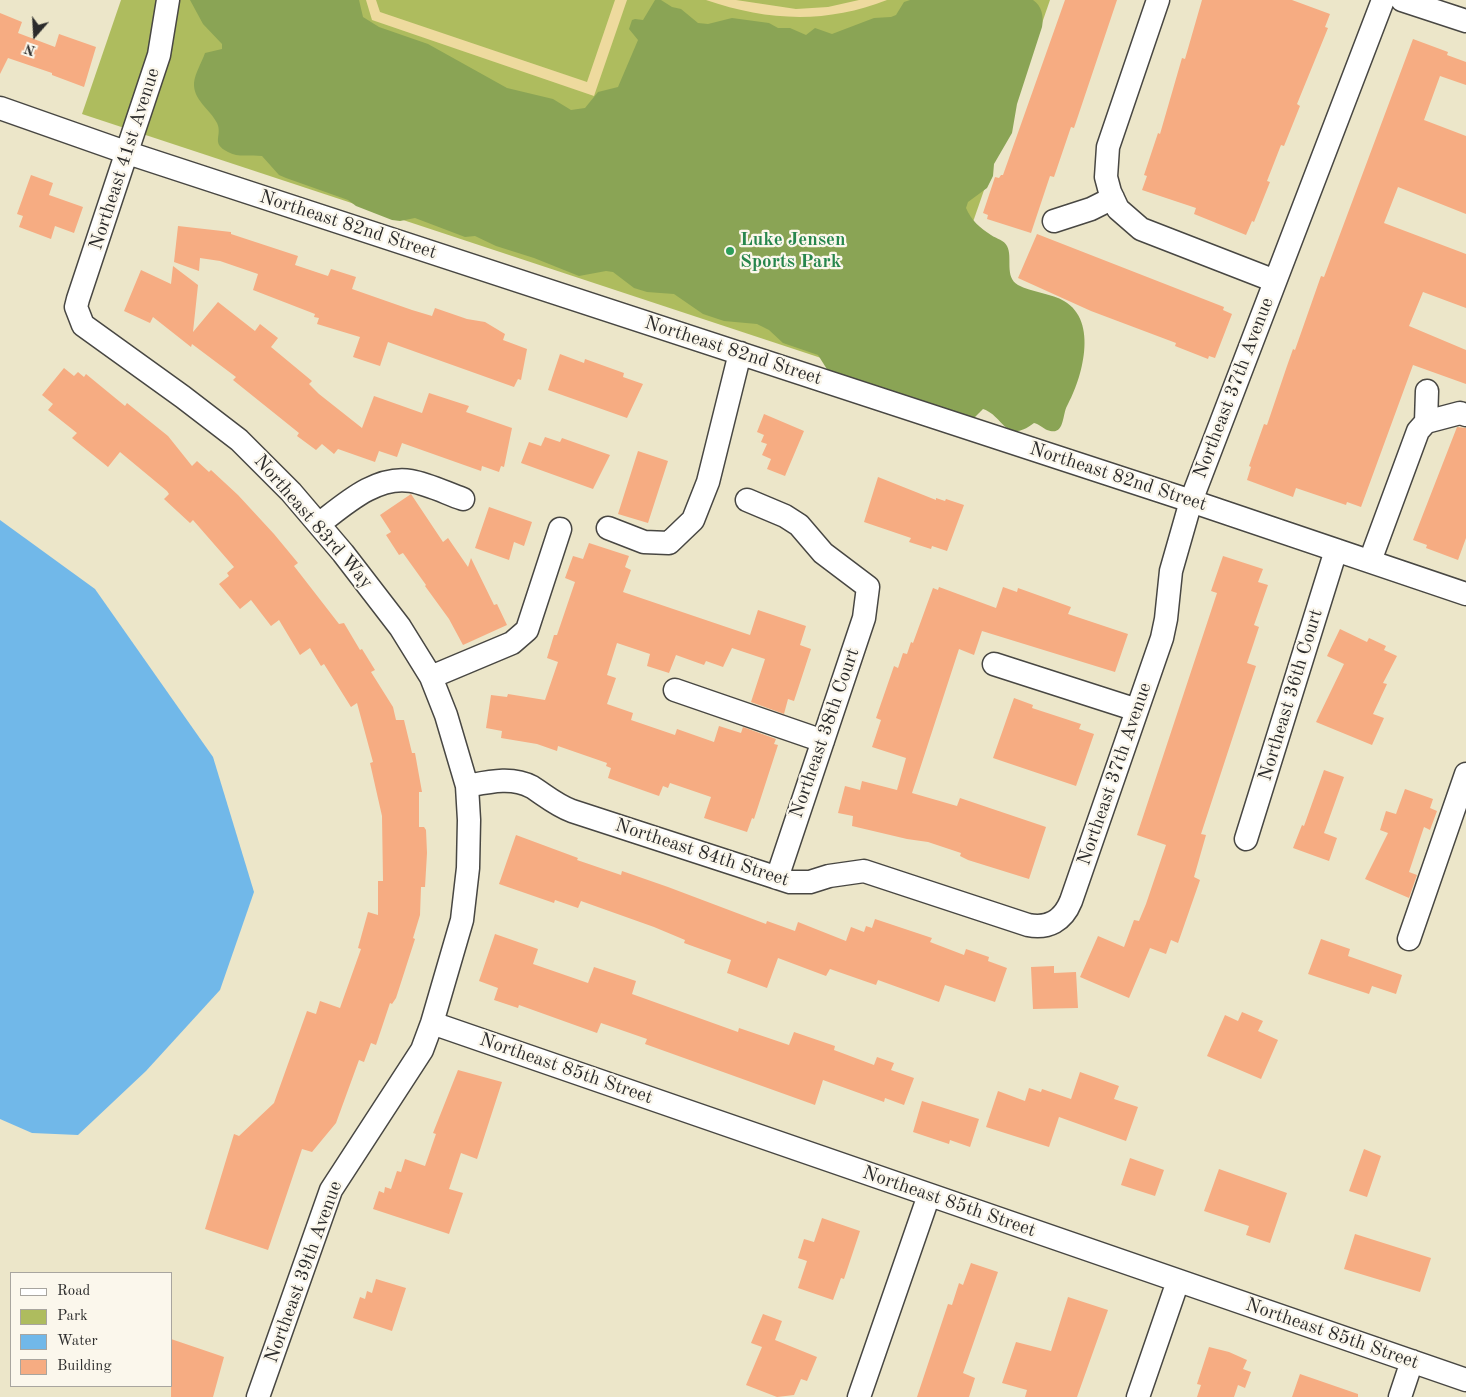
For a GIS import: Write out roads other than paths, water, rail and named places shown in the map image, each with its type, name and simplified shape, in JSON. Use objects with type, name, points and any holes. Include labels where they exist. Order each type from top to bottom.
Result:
[{"type":"street","name":"Northeast 41st Avenue","points":[[78,316],[76,307],[78,299],[159,55],[168,0]]},
{"type":"street","points":[[1158,0],[1108,147],[1106,177],[1111,195],[1128,219],[1155,236],[1275,281]]},
{"type":"street","name":"Northeast 37th Avenue","points":[[1056,922],[1069,908],[1164,629],[1171,571],[1191,501],[1382,0]]},
{"type":"street","points":[[1402,0],[1466,21]]},
{"type":"street","name":"Northeast 82nd Street","points":[[0,108],[128,153],[1191,501],[1466,594]]},
{"type":"street","points":[[1054,221],[1091,209],[1111,195]]},
{"type":"street","name":"Northeast 83rd Way","points":[[78,316],[83,325],[92,333],[147,370],[239,440],[291,492],[319,524],[400,627],[431,677],[446,715],[467,786]]},
{"type":"street","points":[[608,528],[644,542],[669,543],[693,520],[708,482],[740,353]]},
{"type":"street","points":[[1426,422],[1427,391]]},
{"type":"street","points":[[1370,561],[1418,431],[1426,422],[1460,413],[1466,416]]},
{"type":"street","points":[[319,524],[355,496],[392,480],[412,481],[462,499]]},
{"type":"street","name":"Northeast 38th Court","points":[[748,500],[800,524],[823,553],[868,587],[864,618],[777,878]]},
{"type":"street","points":[[431,677],[512,643],[523,636],[527,630],[560,529]]},
{"type":"street","name":"Northeast 36th Court","points":[[1246,839],[1336,550]]},
{"type":"street","points":[[994,664],[1137,710]]},
{"type":"street","points":[[675,690],[823,741]]},
{"type":"street","points":[[1409,938],[1466,774]]},
{"type":"street","name":"Northeast 84th Street","points":[[467,786],[492,781],[522,782],[565,808],[777,878],[799,883],[864,871],[1028,925],[1042,926],[1056,922]]},
{"type":"street","name":"Northeast 39th Avenue","points":[[258,1397],[331,1190],[422,1050],[432,1023],[462,920],[468,868],[469,820],[467,786]]},
{"type":"street","name":"Northeast 85th Street","points":[[432,1023],[1466,1380]]},
{"type":"street","points":[[859,1397],[929,1194]]},
{"type":"street","points":[[1138,1397],[1178,1281]]},
{"type":"street","points":[[1400,1397],[1412,1361]]},
{"type":"water","points":[[0,520],[95,589],[213,757],[254,892],[220,990],[146,1071],[78,1135],[32,1133],[0,1119]]},
{"type":"place","name":"Luke Jensen Sports Park","points":[[730,251]]}]
